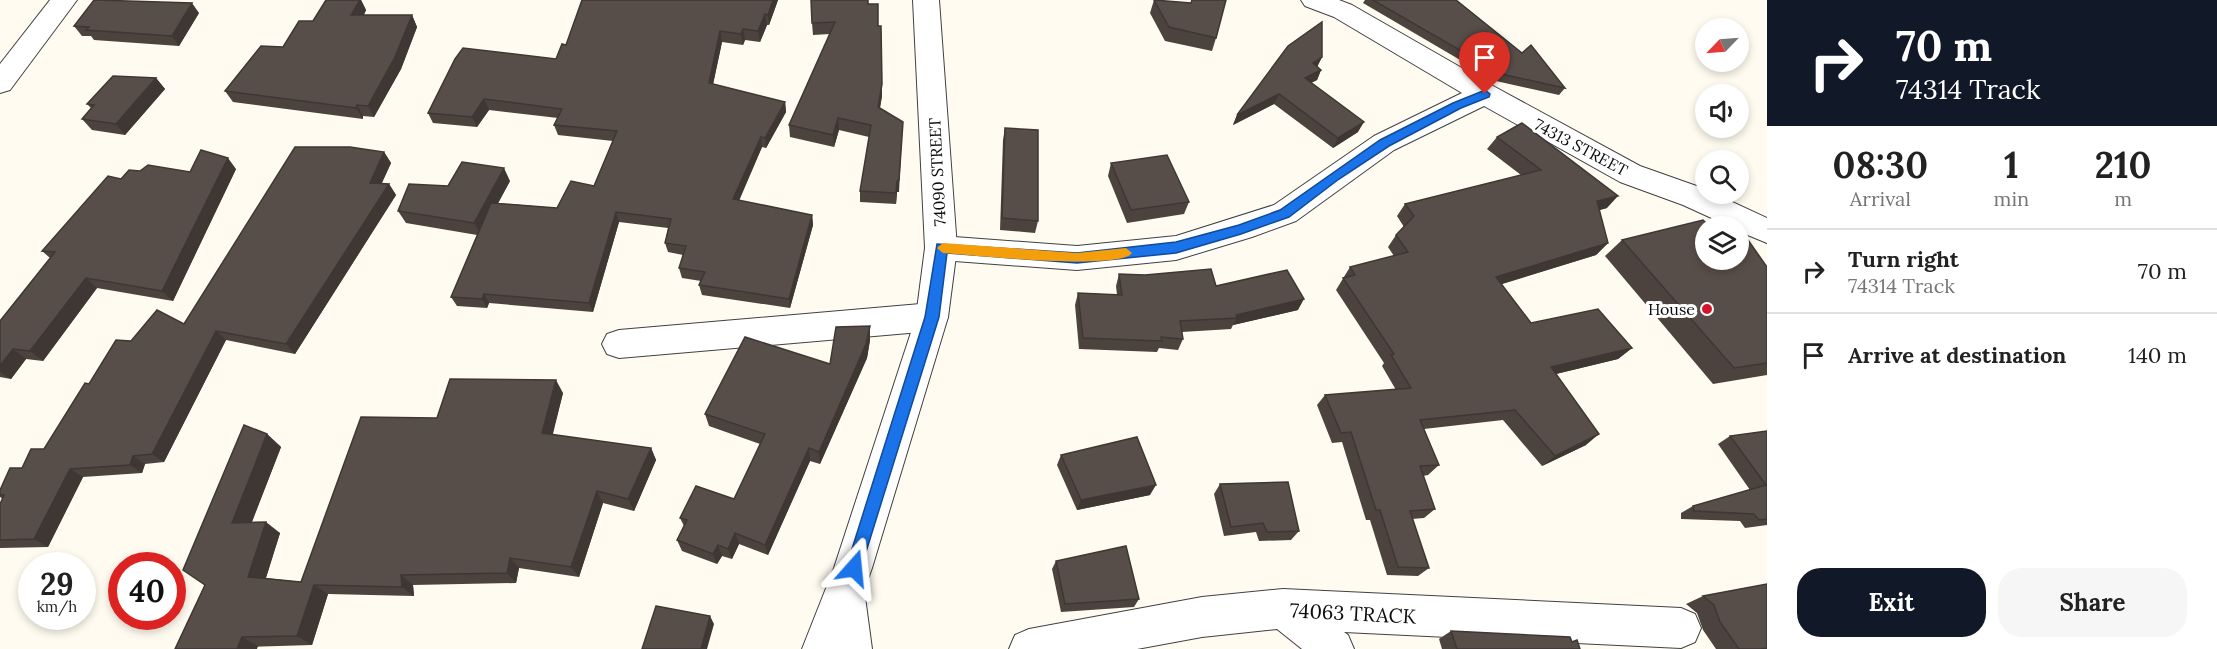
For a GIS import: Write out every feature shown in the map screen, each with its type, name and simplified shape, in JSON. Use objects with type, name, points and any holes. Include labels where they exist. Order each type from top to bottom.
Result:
[{"type":"street","points":[[0,83],[64,0]]},
{"type":"street","name":"74090 STREET","points":[[822,649],[854,568],[932,317],[941,248],[926,0]]},
{"type":"street","name":"74313 STREET","points":[[1314,0],[1343,10],[1485,94],[1630,174],[1694,197],[1755,244]]},
{"type":"street","points":[[941,248],[1077,258],[1176,248],[1285,213],[1384,143],[1485,94]]},
{"type":"street","points":[[1694,197],[1714,216]]},
{"type":"street","points":[[619,344],[932,317]]},
{"type":"street","points":[[852,649],[844,597],[854,568]]},
{"type":"street","points":[[1283,609],[1334,649]]},
{"type":"street","name":"74063 TRACK","points":[[1029,649],[1202,617],[1283,609],[1681,628]]},
{"type":"building","points":[[94,0],[192,3],[172,36],[86,30],[89,27],[74,26]]},
{"type":"building","points":[[326,0],[360,0],[351,15],[412,15],[395,57],[368,106],[357,105],[356,108],[225,91],[261,46],[283,47],[299,21],[313,21]]},
{"type":"building","points":[[582,0],[773,0],[768,15],[765,14],[758,31],[743,29],[741,34],[720,31],[709,83],[785,102],[765,138],[761,137],[733,199],[812,215],[789,299],[699,285],[705,272],[679,268],[686,246],[665,243],[671,219],[616,212],[589,303],[484,294],[482,299],[451,297],[491,203],[557,208],[571,181],[594,186],[617,131],[554,125],[562,109],[484,99],[472,117],[428,113],[455,59],[463,48],[556,59],[562,44],[566,45]]},
{"type":"building","points":[[811,0],[868,0],[868,4],[878,4],[878,26],[881,26],[882,84],[878,107],[903,122],[896,193],[860,191],[871,125],[838,118],[833,135],[789,125],[835,22],[812,23]]},
{"type":"building","points":[[1154,0],[1191,3],[1192,0],[1226,0],[1216,38],[1169,27]]},
{"type":"building","points":[[1373,0],[1456,0],[1522,53],[1531,45],[1565,88],[1501,74]]},
{"type":"building","points":[[1322,22],[1322,57],[1313,63],[1321,70],[1305,78],[1364,122],[1338,138],[1279,94],[1237,115],[1288,46]]},
{"type":"building","points":[[113,76],[156,78],[116,124],[82,119],[94,105],[87,104]]},
{"type":"building","points":[[1522,123],[1618,196],[1597,201],[1608,243],[1496,277],[1531,323],[1598,309],[1632,348],[1551,367],[1599,434],[1555,456],[1515,410],[1420,420],[1439,465],[1420,466],[1435,509],[1410,511],[1429,568],[1398,567],[1380,510],[1376,510],[1351,432],[1341,433],[1325,395],[1411,388],[1391,355],[1394,354],[1343,278],[1355,275],[1350,267],[1408,252],[1396,235],[1414,216],[1405,204],[1541,170],[1497,137]]},
{"type":"building","points":[[1005,128],[1038,130],[1038,221],[1002,218]]},
{"type":"building","points":[[295,147],[350,147],[384,152],[370,183],[389,184],[286,344],[216,331],[152,454],[133,456],[130,465],[70,469],[34,539],[0,540],[0,504],[4,495],[0,495],[0,490],[10,468],[22,468],[31,449],[44,449],[85,383],[89,384],[116,340],[131,341],[157,310],[184,324]]},
{"type":"building","points":[[201,150],[228,158],[162,291],[86,278],[30,351],[13,349],[0,366],[0,321],[55,252],[42,251],[108,176],[121,179],[129,170],[140,171],[148,165],[190,172]]},
{"type":"building","points":[[1167,155],[1189,202],[1131,210],[1111,163]]},
{"type":"building","points":[[462,162],[504,168],[474,223],[398,211],[409,184],[448,186]]},
{"type":"building","name":"House","points":[[1695,222],[1695,270],[1749,270],[1749,241],[1767,267],[1767,363],[1734,368],[1622,240]]},
{"type":"building","points":[[1211,269],[1216,286],[1287,270],[1304,299],[1236,315],[1237,318],[1180,321],[1183,339],[1161,337],[1162,341],[1083,338],[1078,293],[1122,295],[1119,274],[1145,275]]},
{"type":"building","points":[[870,326],[866,344],[819,452],[809,448],[765,545],[735,533],[728,549],[718,545],[713,554],[677,540],[687,520],[680,518],[696,486],[734,499],[765,434],[705,414],[745,337],[830,364],[836,327]]},
{"type":"building","points":[[450,379],[556,380],[542,433],[651,448],[628,499],[597,491],[571,567],[510,558],[507,573],[401,575],[402,587],[314,585],[297,636],[242,637],[237,649],[175,649],[184,630],[186,630],[205,585],[186,572],[186,563],[244,425],[267,434],[232,523],[266,522],[248,577],[301,582],[361,417],[437,418]]},
{"type":"building","points":[[1767,431],[1767,519],[1759,520],[1754,514],[1694,511],[1693,506],[1766,485],[1730,436]]},
{"type":"building","points":[[1137,437],[1156,485],[1081,500],[1061,455]]},
{"type":"building","points":[[1288,482],[1299,531],[1267,532],[1263,523],[1231,527],[1220,484]]},
{"type":"building","points":[[1126,546],[1139,599],[1065,604],[1056,561]]},
{"type":"building","points":[[1767,584],[1767,648],[1739,649],[1720,622],[1714,605],[1703,596]]},
{"type":"building","points":[[656,606],[710,616],[701,649],[642,649]]},
{"type":"building","points":[[1451,631],[1570,637],[1572,642],[1577,640],[1580,649],[1457,649]]},
{"type":"slow traffic","points":[[943,248],[1077,258],[1126,253]]},
{"type":"place","name":"House","points":[[1707,309]]},
{"type":"route","points":[[854,568],[932,317],[941,248],[1077,258],[1176,248],[1285,213],[1384,143],[1485,94]]}]
